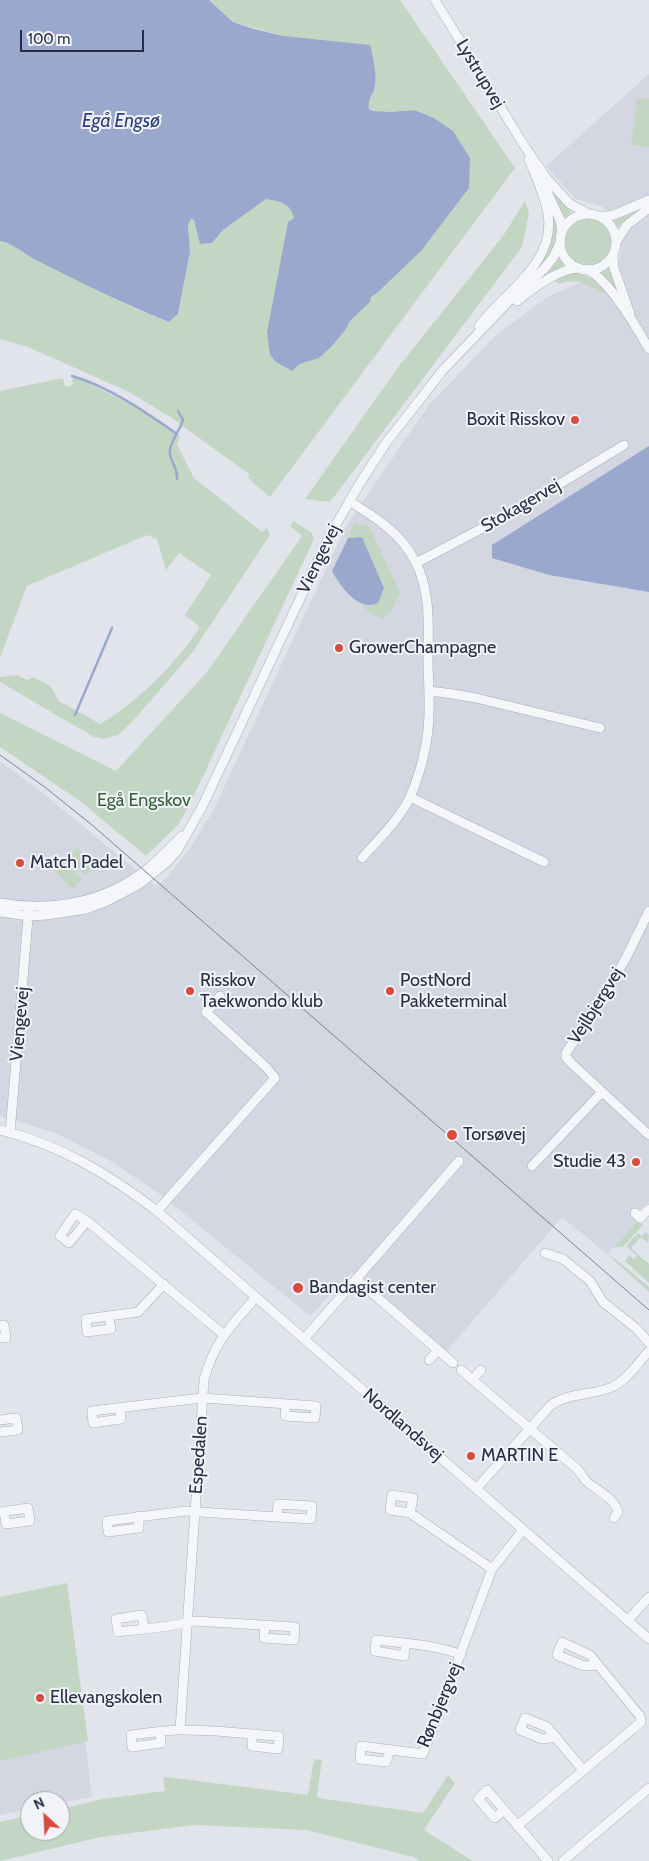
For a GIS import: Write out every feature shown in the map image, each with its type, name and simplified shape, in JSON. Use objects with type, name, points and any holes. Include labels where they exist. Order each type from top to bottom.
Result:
[{"type":"street","name":"Lystrupvej","points":[[435,0],[525,147],[548,180],[565,199],[576,208],[589,214]]},
{"type":"street","name":"Lystrupvej","points":[[525,147],[529,159],[556,209],[562,224],[561,237]]},
{"type":"street","points":[[456,356],[490,313],[536,264],[546,245],[548,214],[529,159]]},
{"type":"street","points":[[649,200],[614,215],[600,217],[589,214],[574,218],[567,224],[561,237],[565,257],[603,282],[632,319],[649,349]]},
{"type":"street","points":[[632,319],[614,268],[613,254],[616,242],[627,225],[649,208]]},
{"type":"street","points":[[600,217],[611,227],[616,242]]},
{"type":"street","name":"Viengevej","points":[[10,1133],[29,911],[47,906],[84,901],[120,887],[145,871],[189,829],[202,807],[329,537],[349,501],[386,443],[426,390],[512,298],[546,266],[556,253],[561,237]]},
{"type":"street","points":[[583,269],[594,269],[602,265],[613,254]]},
{"type":"street","name":"Viengevej","points":[[495,317],[543,283],[569,269],[583,269]]},
{"type":"street","name":"Stokagervej","points":[[416,563],[515,511],[624,445]]},
{"type":"street","points":[[349,501],[389,528],[403,542],[416,563],[424,584],[428,623],[429,691],[426,747],[422,766],[410,797],[390,826],[362,858]]},
{"type":"street","points":[[429,691],[476,698],[600,728]]},
{"type":"street","points":[[410,797],[544,862]]},
{"type":"street","points":[[0,903],[29,911]]},
{"type":"street","points":[[0,912],[29,911]]},
{"type":"street","name":"Vejlbjergvej","points":[[602,1092],[571,1063],[566,1057],[566,1053],[626,958],[649,911]]},
{"type":"street","points":[[157,1211],[275,1078],[266,1067],[206,1012],[220,996]]},
{"type":"street","points":[[532,1166],[602,1092],[649,1135]]},
{"type":"street","name":"Nordlandsvej","points":[[0,1130],[71,1155],[126,1187],[157,1211],[649,1639]]},
{"type":"street","points":[[304,1339],[460,1161]]},
{"type":"street","points":[[635,1213],[640,1218],[649,1209]]},
{"type":"street","points":[[87,1221],[223,1334]]},
{"type":"street","points":[[546,1253],[563,1259],[590,1281],[603,1302],[638,1329],[649,1343]]},
{"type":"street","points":[[356,1279],[453,1363]]},
{"type":"street","points":[[109,1316],[138,1312],[164,1284]]},
{"type":"street","name":"Espedalen","points":[[180,1730],[204,1380],[208,1363],[223,1334],[256,1297]]},
{"type":"street","points":[[0,1326],[4,1326],[6,1338],[0,1338]]},
{"type":"street","points":[[429,1360],[438,1350]]},
{"type":"street","points":[[476,1489],[550,1406],[558,1400],[612,1387],[622,1381],[649,1352]]},
{"type":"street","points":[[460,1370],[577,1469],[587,1481],[616,1505],[618,1512],[614,1518]]},
{"type":"street","points":[[472,1380],[481,1370]]},
{"type":"street","name":"Espedalen","points":[[120,1408],[203,1398],[286,1404]]},
{"type":"street","points":[[0,1420],[16,1418],[18,1430],[0,1432]]},
{"type":"street","name":"Espedalen","points":[[138,1516],[194,1511],[277,1516]]},
{"type":"street","points":[[410,1513],[492,1569]]},
{"type":"street","name":"Rønbjergvej","points":[[390,1750],[423,1754],[492,1569],[523,1530]]},
{"type":"street","points":[[628,1620],[649,1597]]},
{"type":"street","points":[[144,1629],[195,1621],[265,1625]]},
{"type":"street","name":"Rønbjergvej","points":[[406,1644],[452,1651],[461,1655]]},
{"type":"street","points":[[517,1826],[641,1722],[640,1716],[597,1665]]},
{"type":"street","points":[[160,1731],[180,1730],[252,1734]]},
{"type":"street","points":[[556,1737],[583,1770]]},
{"type":"street","points":[[563,1861],[649,1788]]},
{"type":"street","points":[[504,1810],[548,1861]]},
{"type":"shaded area","points":[[649,74],[649,1202],[638,1211],[638,1221],[607,1254],[562,1217],[445,1353],[352,1272],[310,1316],[160,1194],[109,1160],[56,1133],[0,1116],[0,762],[34,786],[156,886],[169,875],[190,848],[213,811],[346,526],[429,405],[495,336],[549,296],[607,272],[618,263],[622,250],[618,222],[603,207],[576,199],[546,166]]},
{"type":"shaded area","name":"Ellevangskolen","points":[[66,1584],[92,1797],[70,1801],[70,1791],[20,1791],[20,1811],[0,1815],[0,1599]]},
{"type":"green space","points":[[209,0],[400,0],[515,168],[270,497],[254,484],[248,477],[249,474],[169,416],[129,392],[28,347],[0,339],[0,241],[9,242],[24,254],[127,305],[169,322],[178,314],[190,252],[188,225],[190,219],[194,220],[200,244],[212,243],[223,230],[266,199],[286,204],[292,209],[294,218],[281,261],[267,332],[297,368],[300,364],[319,358],[346,329],[350,321],[369,302],[371,297],[378,292],[414,110],[385,112],[369,109],[368,104],[375,86],[283,36],[233,22]]},
{"type":"green space","points":[[637,98],[649,98],[649,147],[631,145]]},
{"type":"green space","points":[[555,194],[572,213],[565,219],[554,196]]},
{"type":"green space","points":[[525,201],[529,213],[522,247],[330,502],[305,499],[399,366],[503,236]]},
{"type":"green space","points":[[548,204],[558,223],[554,247],[542,266],[539,264]]},
{"type":"green space","points":[[635,210],[637,213],[618,227],[612,220]]},
{"type":"green space","points":[[583,219],[593,219],[607,229],[611,242],[607,255],[601,261],[593,265],[583,265],[569,255],[565,247],[565,237],[575,223]]},
{"type":"green space","points":[[560,258],[566,266],[548,274],[547,271]]},
{"type":"green space","points":[[610,265],[615,284],[612,286],[600,271]]},
{"type":"green space","points":[[578,272],[595,280],[606,291],[600,293],[580,283],[570,281],[558,284],[554,280],[567,273]]},
{"type":"green space","points":[[76,377],[144,411],[180,437],[177,445],[194,478],[262,532],[267,528],[270,535],[192,653],[131,723],[118,735],[104,739],[94,737],[0,682],[0,677],[17,675],[27,680],[34,677],[51,687],[59,701],[100,724],[141,694],[168,668],[191,641],[200,627],[185,615],[211,575],[179,553],[166,570],[157,539],[147,535],[27,586],[0,658],[0,391],[63,378],[65,387],[73,385],[72,378]]},
{"type":"green space","name":"Egå Engskov","points":[[294,521],[312,533],[314,539],[190,804],[178,825],[146,856],[80,801],[0,747],[0,713],[116,771],[207,672],[302,536],[290,526]]},
{"type":"green space","points":[[354,523],[369,526],[400,592],[393,609],[383,619],[372,614],[360,604],[371,606],[384,588],[362,537],[348,538]]},
{"type":"green space","points":[[77,847],[95,866],[85,875],[67,857]]},
{"type":"green space","points":[[64,861],[82,879],[72,889],[54,870]]},
{"type":"green space","points":[[638,1221],[643,1225],[622,1248],[620,1246],[613,1248]]},
{"type":"green space","points":[[646,1232],[649,1235],[648,1243],[641,1237],[631,1248],[649,1264],[649,1283],[625,1261],[629,1255],[634,1259],[637,1256],[626,1246],[638,1233],[642,1236]]},
{"type":"green space","points":[[607,1254],[649,1287],[649,1292]]},
{"type":"green space","name":"Ellevangskolen","points":[[67,1583],[88,1741],[0,1761],[0,1597]]},
{"type":"green space","points":[[314,1759],[322,1760],[317,1795],[319,1798],[423,1813],[448,1775],[455,1783],[424,1830],[473,1861],[420,1861],[413,1857],[306,1830],[194,1825],[101,1837],[0,1861],[0,1822],[20,1817],[20,1841],[70,1841],[70,1807],[103,1799],[165,1791],[163,1778],[167,1777],[308,1795]]},
{"type":"water","name":"Egå Engsø","points":[[0,0],[209,0],[233,22],[254,29],[283,36],[370,45],[375,81],[369,109],[391,112],[414,110],[434,118],[453,131],[470,158],[469,188],[421,251],[371,297],[370,302],[350,321],[331,347],[319,358],[300,364],[292,371],[276,362],[270,355],[267,332],[288,222],[294,218],[290,209],[280,202],[266,199],[223,230],[212,243],[200,244],[194,220],[191,219],[188,225],[190,252],[178,314],[169,322],[135,308],[36,260],[8,243],[0,241]]},
{"type":"water","points":[[649,446],[649,592],[549,575],[492,558],[492,545]]},
{"type":"water","points":[[362,537],[384,588],[378,603],[371,605],[357,601],[345,591],[332,571],[348,538]]},
{"type":"waterway","points":[[72,376],[113,393],[177,434]]},
{"type":"waterway","points":[[177,479],[177,472],[170,451],[172,442],[183,420],[178,411]]},
{"type":"waterway","points":[[75,715],[112,628]]},
{"type":"tram line","points":[[0,755],[46,788],[92,825],[649,1310]]},
{"type":"place","name":"Boxit Risskov","points":[[575,420]]},
{"type":"place","name":"GrowerChampagne","points":[[339,648]]},
{"type":"place","name":"Match Padel","points":[[20,863]]},
{"type":"place","name":"Risskov Taekwondo klub","points":[[190,991]]},
{"type":"place","name":"PostNord Pakketerminal","points":[[390,991]]},
{"type":"place","name":"Torsøvej","points":[[452,1135]]},
{"type":"place","name":"Studie 43","points":[[636,1162]]},
{"type":"place","name":"Bandagist center","points":[[298,1288]]},
{"type":"place","name":"MARTIN E","points":[[471,1456]]},
{"type":"place","name":"Ellevangskolen","points":[[40,1698]]}]
